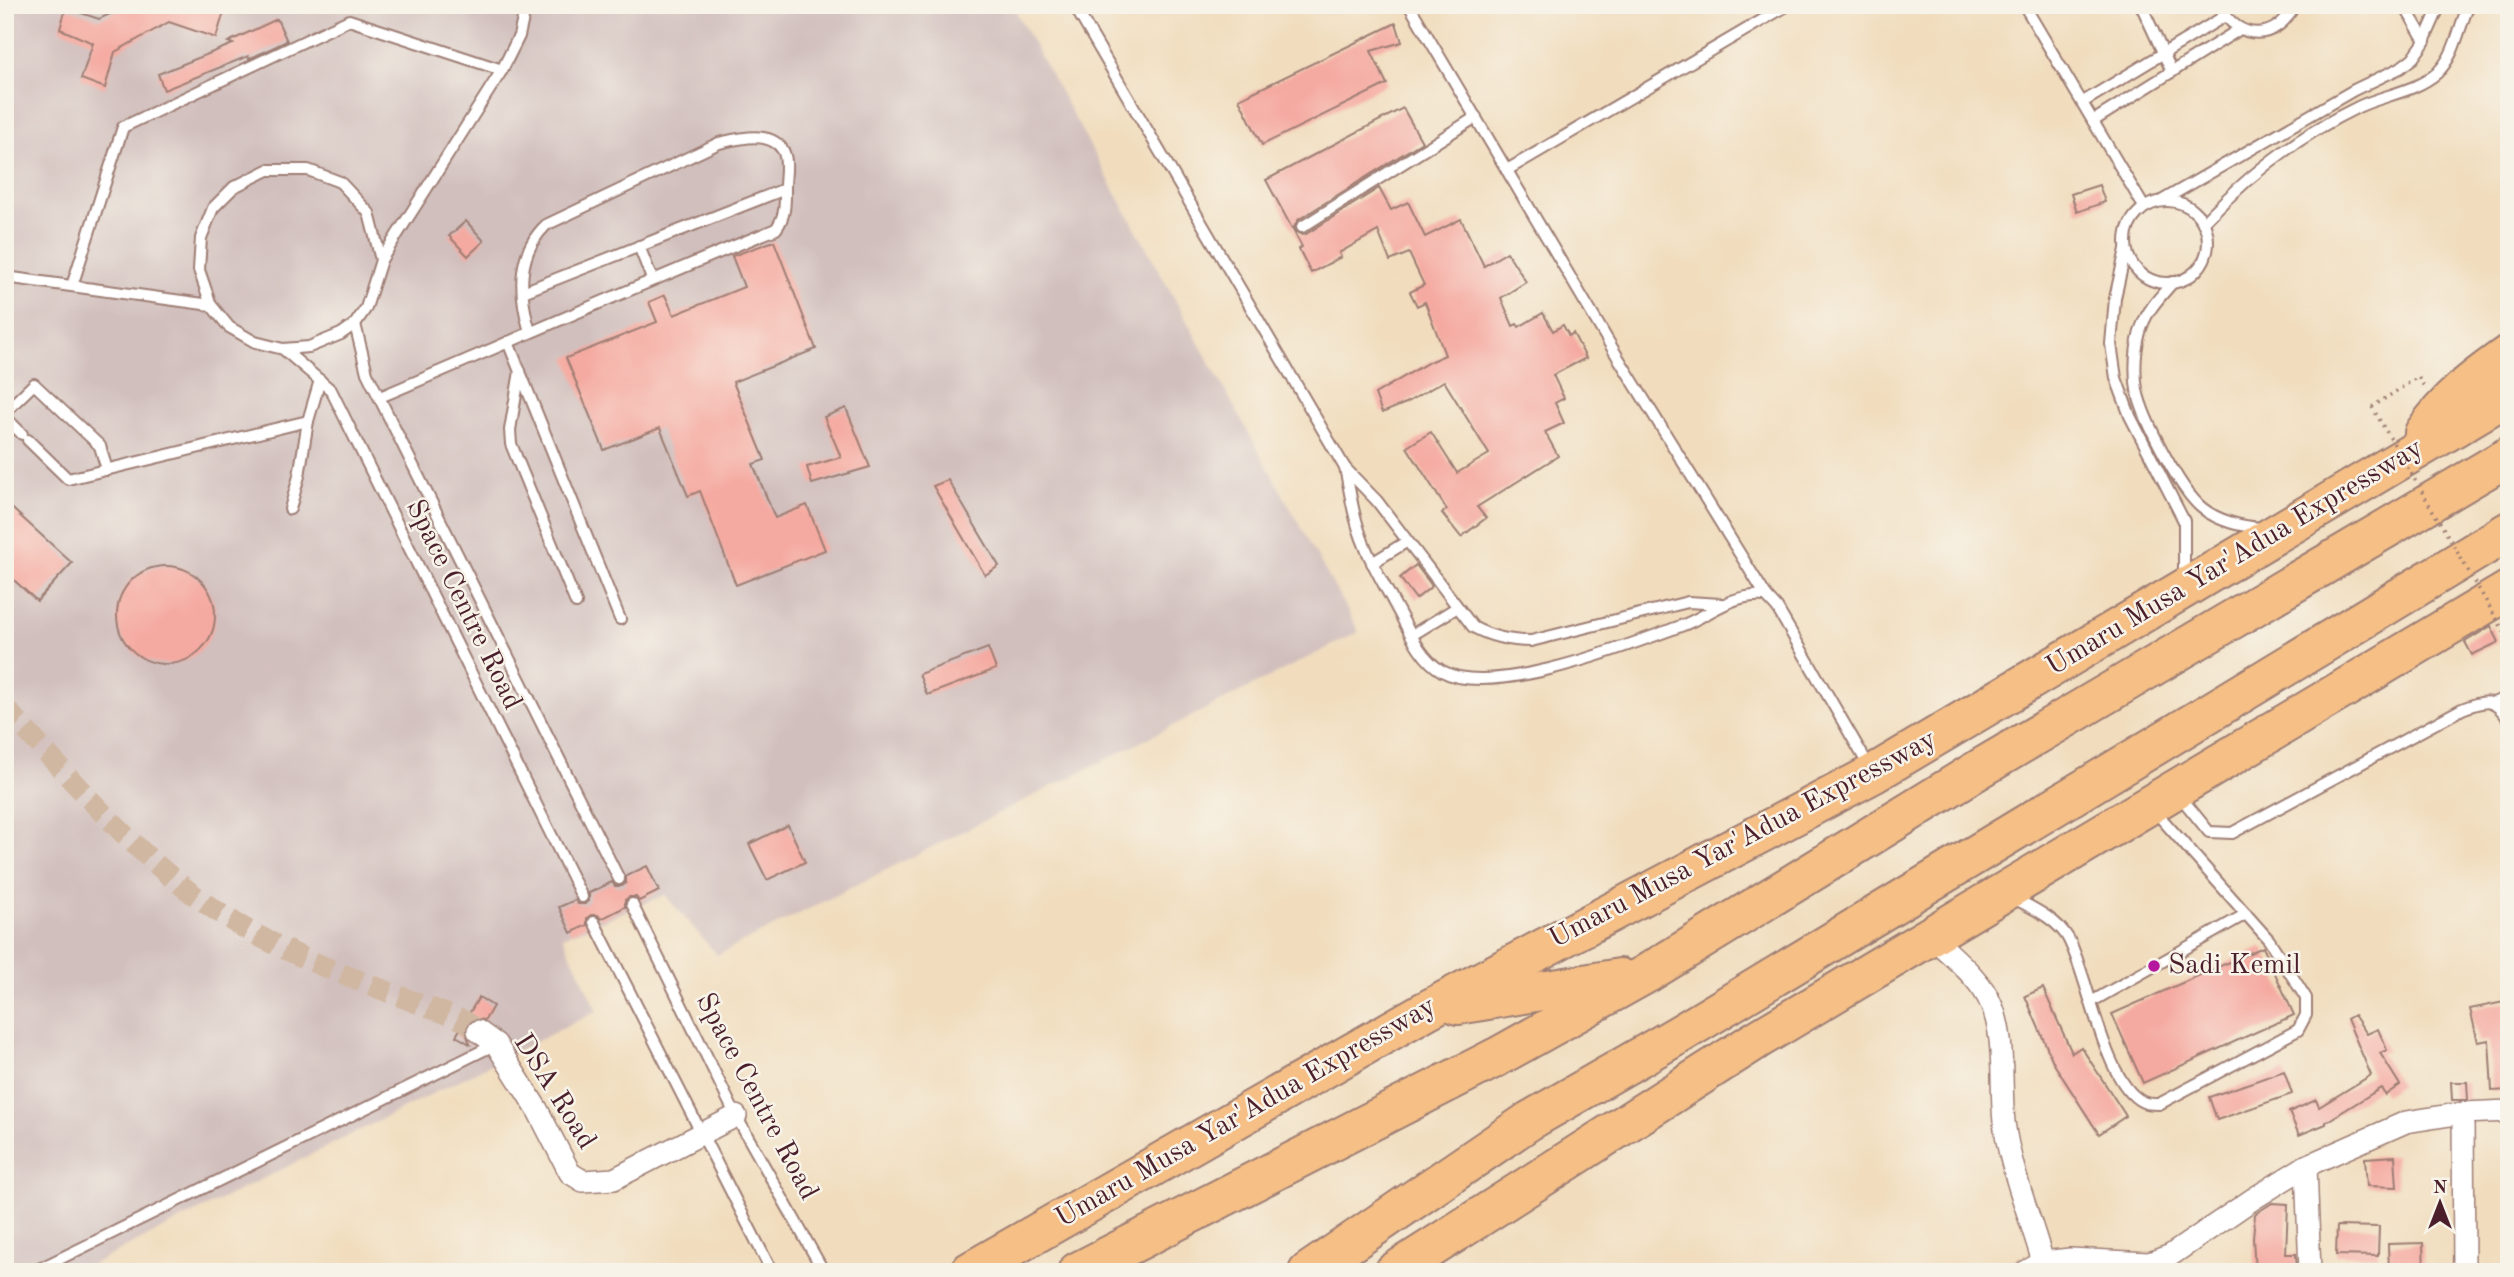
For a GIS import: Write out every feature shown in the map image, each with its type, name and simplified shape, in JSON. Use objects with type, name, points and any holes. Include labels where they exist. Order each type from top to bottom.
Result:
[{"type":"highway","points":[[2409,454],[2441,407],[2509,354]]},
{"type":"highway","name":"Umaru Musa Yar'Adua Expressway","points":[[969,1272],[1425,1011],[1873,774],[2509,394]]},
{"type":"highway","name":"Umaru Musa Yar'Adua Expressway","points":[[1080,1270],[1497,1057],[1646,974],[1981,768],[2509,456]]},
{"type":"highway","points":[[1308,1272],[1529,1121],[1680,1034],[2509,531]]},
{"type":"highway","points":[[1394,1272],[1758,1039],[2509,590]]},
{"type":"highway","points":[[1981,768],[2165,601]]},
{"type":"highway","points":[[2007,836],[2229,757]]},
{"type":"highway","points":[[1425,1011],[1646,974]]},
{"type":"highway","points":[[1543,1177],[1680,1034]]},
{"type":"highway","points":[[1080,1270],[1120,1268],[1128,1272]]},
{"type":"street","points":[[1931,936],[1975,979],[1991,1004],[1999,1035],[2004,1124],[2034,1267],[2070,1259],[2153,1268],[2306,1166],[2406,1122],[2463,1113],[2509,1111]]},
{"type":"street","name":"DSA Road","points":[[478,1031],[496,1044],[537,1109],[570,1173],[583,1181],[614,1179],[736,1116]]},
{"type":"street","points":[[2463,1113],[2464,1272]]},
{"type":"street","points":[[2306,1166],[2310,1272]]},
{"type":"lane","points":[[381,260],[369,214],[340,183],[309,170],[268,170],[234,187],[213,208],[201,238],[199,270],[211,305],[229,327],[255,342],[283,349],[309,347],[341,334],[355,324],[366,308],[381,260],[502,70],[519,36],[526,5]]},
{"type":"lane","points":[[1074,5],[1209,240],[1345,468],[1377,501],[1472,627],[1487,635],[1514,641],[1531,641],[1689,602],[1721,604]]},
{"type":"lane","points":[[1409,5],[1614,351],[1766,596],[1777,608],[1873,774]]},
{"type":"lane","points":[[1507,170],[1788,5]]},
{"type":"lane","points":[[2024,5],[2144,207]]},
{"type":"lane","points":[[2141,5],[2172,72]]},
{"type":"lane","points":[[2083,102],[2162,54],[2222,10],[2240,29],[2253,33],[2278,27],[2288,18],[2294,5]]},
{"type":"lane","points":[[2404,5],[2425,41]]},
{"type":"lane","points":[[2163,200],[2177,201],[2200,216],[2208,241],[2206,255],[2200,266],[2190,276],[2173,282],[2151,281],[2130,263],[2125,236],[2130,223],[2144,207],[2163,200],[2354,90],[2400,68],[2413,58],[2425,41],[2440,5]]},
{"type":"lane","points":[[2203,223],[2238,186],[2272,158],[2359,106],[2422,83],[2437,72],[2450,58],[2469,5]]},
{"type":"lane","points":[[72,286],[123,127],[349,20],[502,70]]},
{"type":"lane","points":[[2093,121],[2240,29]]},
{"type":"lane","points":[[1302,227],[1476,117]]},
{"type":"lane","points":[[380,397],[508,342],[652,279],[776,229],[782,220],[785,206],[785,158],[782,148],[774,142],[757,137],[719,143],[546,225],[534,236],[523,264],[523,309],[530,332]]},
{"type":"lane","points":[[523,292],[785,188]]},
{"type":"lane","points":[[639,246],[652,279]]},
{"type":"lane","points":[[2126,250],[2115,298],[2111,344],[2116,378],[2130,416],[2184,521],[2184,570],[2165,601]]},
{"type":"lane","points":[[5,277],[211,305]]},
{"type":"lane","points":[[2173,282],[2153,304],[2139,336],[2137,390],[2145,414],[2181,484],[2201,507],[2215,516],[2246,527],[2283,529]]},
{"type":"lane","name":"Space Centre Road","points":[[355,324],[368,373],[619,879]]},
{"type":"lane","points":[[508,342],[620,619]]},
{"type":"lane","name":"Space Centre Road","points":[[283,349],[331,390],[582,897]]},
{"type":"lane","points":[[520,371],[510,430],[511,444],[576,604]]},
{"type":"lane","points":[[290,509],[308,421],[320,380]]},
{"type":"lane","points":[[5,412],[34,384],[100,446],[107,470]]},
{"type":"lane","points":[[5,417],[68,479],[308,421]]},
{"type":"lane","points":[[1345,468],[1356,522],[1372,563],[1412,635],[1430,662],[1443,672],[1468,679],[1491,680],[1565,665],[1696,621],[1721,604],[1751,595],[1766,596]]},
{"type":"lane","points":[[1372,563],[1406,542]]},
{"type":"lane","points":[[1412,635],[1456,608]]},
{"type":"lane","points":[[2493,703],[2509,697]]},
{"type":"lane","points":[[2162,797],[2209,832],[2232,833],[2462,709],[2483,701],[2493,703],[2502,709],[2509,720]]},
{"type":"lane","points":[[2004,892],[2057,924],[2067,938],[2077,959],[2104,1044],[2127,1088],[2144,1103],[2159,1104],[2298,1030],[2306,1015],[2306,998],[2269,940],[2246,914],[2162,797]]},
{"type":"lane","name":"Space Centre Road","points":[[632,904],[736,1116],[824,1272]]},
{"type":"lane","points":[[2091,1002],[2246,914]]},
{"type":"lane","points":[[594,922],[772,1272]]},
{"type":"lane","points":[[33,1272],[496,1044]]},
{"type":"path","points":[[2410,382],[2372,407],[2509,640]]},
{"type":"shaded area","points":[[5,5],[1012,5],[1359,632],[717,955],[665,895],[563,937],[597,1011],[77,1272],[5,1272]]},
{"type":"building","points":[[130,5],[226,5],[216,38],[169,22],[115,52],[105,88],[81,79],[93,43],[60,29],[66,8],[99,19]]},
{"type":"building","points":[[277,19],[287,41],[249,59],[248,56],[164,90],[158,74],[233,44],[228,42]]},
{"type":"building","points":[[1396,23],[1402,42],[1371,51],[1387,84],[1262,145],[1239,99]]},
{"type":"building","points":[[1403,108],[1422,142],[1298,220],[1294,227],[1296,232],[1306,234],[1379,188],[1391,210],[1408,202],[1425,237],[1461,219],[1484,266],[1507,252],[1526,282],[1501,298],[1513,326],[1517,324],[1519,327],[1543,313],[1553,331],[1563,325],[1569,336],[1573,333],[1586,358],[1553,375],[1564,398],[1555,403],[1564,423],[1545,432],[1558,456],[1477,507],[1486,518],[1461,537],[1442,513],[1447,510],[1407,447],[1431,432],[1457,473],[1489,454],[1444,381],[1406,403],[1382,413],[1375,394],[1445,355],[1425,302],[1417,306],[1410,292],[1424,285],[1409,253],[1390,261],[1378,231],[1339,253],[1341,257],[1311,273],[1299,249],[1302,247],[1266,180]]},
{"type":"building","points":[[2099,185],[2105,202],[2077,212],[2071,194]]},
{"type":"building","points":[[466,221],[484,241],[468,256],[449,236]]},
{"type":"building","points":[[774,241],[816,349],[733,382],[765,460],[753,464],[775,518],[807,505],[825,550],[736,585],[700,491],[688,496],[660,428],[604,450],[566,358],[657,322],[649,302],[665,295],[674,315],[744,287],[732,256]]},
{"type":"building","points":[[846,408],[870,467],[812,484],[807,467],[841,457],[824,417]]},
{"type":"building","points":[[948,480],[999,566],[985,575],[933,486]]},
{"type":"building","points":[[5,502],[72,563],[37,601],[5,572]]},
{"type":"building","points":[[1416,565],[1432,586],[1416,599],[1400,578]]},
{"type":"building","points":[[166,566],[185,570],[201,580],[211,596],[215,615],[211,634],[201,650],[185,660],[166,664],[147,660],[131,650],[121,634],[117,615],[121,596],[131,580],[147,570]]},
{"type":"building","points":[[2491,626],[2499,642],[2472,655],[2465,642]]},
{"type":"building","points":[[988,648],[996,669],[927,695],[919,674]]},
{"type":"building","points":[[788,825],[805,862],[767,880],[749,844]]},
{"type":"building","points":[[647,866],[659,891],[639,901],[636,897],[629,897],[625,900],[625,907],[601,919],[598,915],[591,915],[587,918],[587,925],[571,933],[559,907],[575,900],[578,904],[585,904],[589,901],[589,893],[612,882],[615,886],[622,886],[626,883],[626,876]]},
{"type":"building","points":[[2263,947],[2294,1015],[2143,1083],[2112,1014]]},
{"type":"building","points":[[2043,988],[2072,1053],[2081,1047],[2126,1116],[2099,1134],[2054,1064],[2025,996]]},
{"type":"building","points":[[479,997],[493,1006],[485,1020],[473,1019],[467,1024],[465,1030],[470,1044],[456,1036]]},
{"type":"building","points":[[2509,1001],[2509,1090],[2492,1091],[2489,1040],[2478,1042],[2470,1009]]},
{"type":"building","points":[[2354,1015],[2367,1034],[2378,1029],[2387,1050],[2380,1053],[2400,1085],[2385,1095],[2381,1088],[2326,1124],[2299,1135],[2289,1112],[2316,1100],[2319,1107],[2371,1075],[2347,1019]]},
{"type":"building","points":[[2284,1071],[2292,1094],[2217,1120],[2209,1097]]},
{"type":"building","points":[[2451,1082],[2467,1082],[2468,1100],[2452,1100]]},
{"type":"building","points":[[2395,1156],[2397,1187],[2367,1186],[2365,1158]]},
{"type":"building","points":[[2272,1203],[2288,1204],[2286,1254],[2296,1254],[2297,1270],[2255,1272],[2255,1214]]},
{"type":"building","points":[[2337,1226],[2379,1227],[2378,1256],[2336,1255]]},
{"type":"building","points":[[2423,1243],[2424,1272],[2389,1272],[2388,1244]]},
{"type":"tunnel","points":[[5,708],[117,827],[177,882],[209,906],[244,928],[297,955],[465,1021],[478,1031]]},
{"type":"place","name":"Sadi Kemil","points":[[2154,966]]}]
